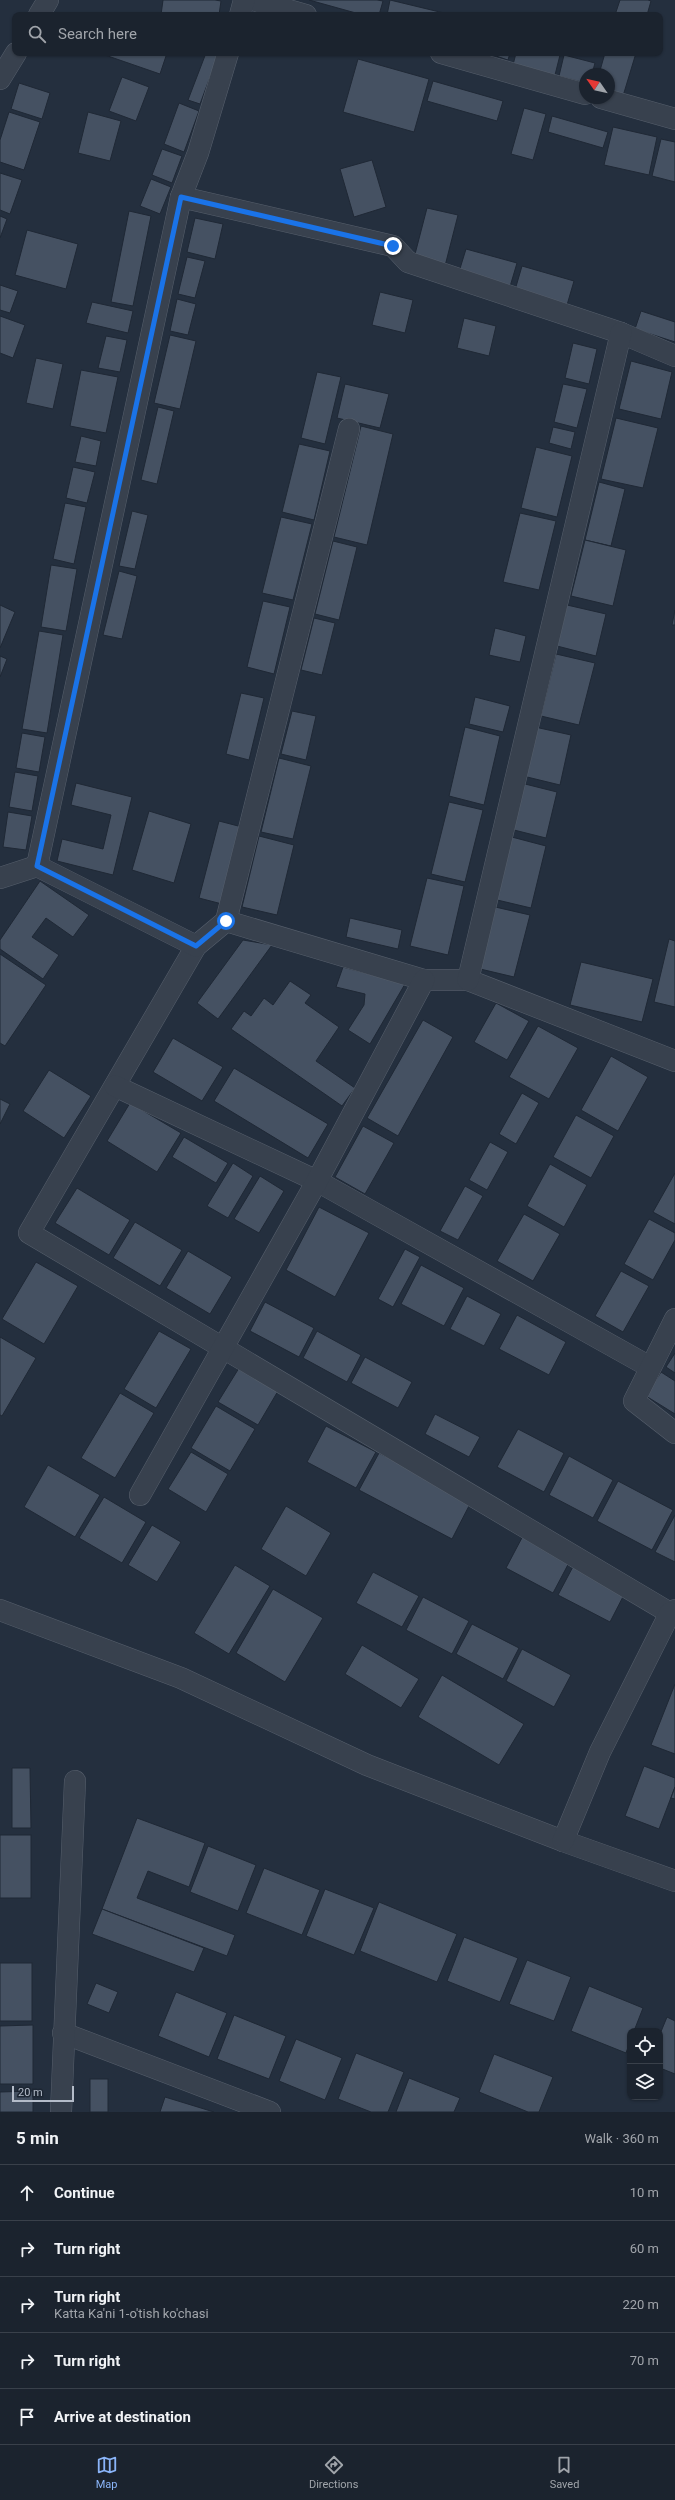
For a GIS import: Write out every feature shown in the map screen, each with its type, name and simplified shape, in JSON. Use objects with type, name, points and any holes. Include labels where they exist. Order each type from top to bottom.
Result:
[{"type":"street","points":[[41,12],[48,0]]},
{"type":"street","points":[[241,12],[244,0]]},
{"type":"street","points":[[253,0],[295,12]]},
{"type":"street","points":[[0,79],[14,56]]},
{"type":"street","points":[[37,866],[181,197],[198,153],[227,56]]},
{"type":"street","points":[[452,56],[579,92]]},
{"type":"street","points":[[615,102],[675,119]]},
{"type":"street","points":[[181,197],[393,246],[408,262],[621,333],[675,356]]},
{"type":"street","points":[[468,980],[621,333]]},
{"type":"street","points":[[349,429],[226,921],[196,946],[29,1233],[222,1348],[672,1611],[600,1752],[563,1841]]},
{"type":"street","points":[[0,878],[37,866],[196,946]]},
{"type":"street","points":[[226,921],[424,980],[468,980],[675,1061]]},
{"type":"street","points":[[140,1496],[222,1348],[318,1182],[424,980]]},
{"type":"street","points":[[115,1086],[318,1182],[650,1367]]},
{"type":"street","points":[[675,1319],[634,1401],[675,1433]]},
{"type":"street","points":[[0,1610],[180,1678],[367,1764],[563,1841],[675,1881]]},
{"type":"street","points":[[61,2112],[63,2033],[75,1781]]},
{"type":"street","points":[[63,2033],[270,2112]]},
{"type":"building","points":[[163,0],[221,1],[219,12],[161,12]]},
{"type":"building","points":[[309,0],[383,1],[380,12],[352,12]]},
{"type":"building","points":[[390,0],[440,12],[388,12]]},
{"type":"building","points":[[620,0],[651,1],[648,12],[616,12]]},
{"type":"building","points":[[108,56],[166,56],[160,74]]},
{"type":"building","points":[[205,56],[218,56],[200,104],[188,100]]},
{"type":"building","points":[[496,56],[509,56],[508,60]]},
{"type":"building","points":[[515,56],[560,56],[555,75],[513,65]]},
{"type":"building","points":[[564,56],[595,63],[594,68],[579,68],[579,81],[559,76]]},
{"type":"building","points":[[604,56],[635,56],[623,96],[615,94],[615,68],[601,68]]},
{"type":"building","points":[[358,59],[429,79],[414,132],[343,112]]},
{"type":"building","points":[[122,77],[149,87],[136,121],[109,111]]},
{"type":"building","points":[[433,81],[503,101],[497,121],[427,101]]},
{"type":"building","points":[[19,83],[50,93],[42,119],[11,109]]},
{"type":"building","points":[[179,103],[199,111],[184,152],[164,144]]},
{"type":"building","points":[[524,108],[546,114],[533,160],[511,154]]},
{"type":"building","points":[[9,112],[40,122],[24,170],[0,162],[0,140]]},
{"type":"building","points":[[88,112],[121,121],[110,161],[78,153]]},
{"type":"building","points":[[552,116],[608,132],[603,148],[548,132]]},
{"type":"building","points":[[613,127],[657,137],[649,175],[604,165]]},
{"type":"building","points":[[661,139],[675,142],[675,182],[652,176]]},
{"type":"building","points":[[162,149],[182,156],[172,183],[152,175]]},
{"type":"building","points":[[372,160],[386,207],[354,217],[340,169]]},
{"type":"building","points":[[0,173],[22,180],[10,214],[0,210]]},
{"type":"building","points":[[151,179],[171,187],[160,214],[140,206]]},
{"type":"building","points":[[427,208],[458,215],[445,266],[414,258]]},
{"type":"building","points":[[129,211],[151,216],[133,306],[111,302]]},
{"type":"building","points":[[0,216],[7,219],[0,238]]},
{"type":"building","points":[[195,218],[223,224],[215,259],[187,252]]},
{"type":"building","points":[[27,230],[78,244],[66,289],[15,275]]},
{"type":"building","points":[[466,249],[517,263],[509,290],[458,275]]},
{"type":"building","points":[[187,257],[205,261],[195,298],[178,294]]},
{"type":"building","points":[[522,266],[574,281],[567,305],[515,290]]},
{"type":"building","points":[[0,285],[18,291],[10,313],[0,310]]},
{"type":"building","points":[[380,292],[413,300],[405,333],[372,325]]},
{"type":"building","points":[[177,299],[196,304],[188,335],[170,331]]},
{"type":"building","points":[[92,302],[133,311],[128,333],[86,323]]},
{"type":"building","points":[[641,311],[675,322],[675,342],[635,329]]},
{"type":"building","points":[[0,316],[25,325],[13,358],[0,353]]},
{"type":"building","points":[[464,318],[496,326],[489,356],[457,348]]},
{"type":"building","points":[[170,335],[196,341],[180,409],[154,403]]},
{"type":"building","points":[[106,336],[127,340],[120,372],[98,368]]},
{"type":"building","points":[[573,343],[597,349],[589,384],[565,378]]},
{"type":"building","points":[[36,358],[63,364],[53,409],[26,403]]},
{"type":"building","points":[[631,361],[672,372],[661,419],[619,409]]},
{"type":"building","points":[[81,370],[118,377],[106,433],[70,426]]},
{"type":"building","points":[[317,372],[341,377],[325,444],[301,438]]},
{"type":"building","points":[[345,384],[389,394],[380,428],[337,418]]},
{"type":"building","points":[[563,384],[587,389],[577,428],[554,422]]},
{"type":"building","points":[[158,407],[174,411],[157,484],[141,480]]},
{"type":"building","points":[[616,418],[658,428],[643,488],[601,479]]},
{"type":"building","points":[[361,426],[393,434],[367,545],[334,537]]},
{"type":"building","points":[[553,427],[575,432],[571,449],[549,443]]},
{"type":"building","points":[[81,436],[101,441],[96,466],[75,462]]},
{"type":"building","points":[[299,444],[330,451],[314,520],[282,512]]},
{"type":"building","points":[[536,447],[572,456],[557,517],[521,508]]},
{"type":"building","points":[[73,467],[95,472],[87,503],[66,498]]},
{"type":"building","points":[[599,482],[625,489],[611,546],[585,540]]},
{"type":"building","points":[[65,503],[86,507],[74,564],[53,559]]},
{"type":"building","points":[[132,511],[148,515],[135,569],[119,566]]},
{"type":"building","points":[[520,513],[556,521],[539,590],[503,582]]},
{"type":"building","points":[[281,517],[312,524],[293,600],[262,593]]},
{"type":"building","points":[[585,540],[626,550],[613,606],[571,596]]},
{"type":"building","points":[[333,541],[357,547],[339,620],[315,614]]},
{"type":"building","points":[[51,565],[77,569],[66,631],[41,627]]},
{"type":"building","points":[[119,571],[137,576],[122,639],[103,635]]},
{"type":"building","points":[[263,601],[290,607],[274,674],[247,667]]},
{"type":"building","points":[[0,605],[15,612],[0,648]]},
{"type":"building","points":[[567,605],[606,614],[596,656],[557,646]]},
{"type":"building","points":[[675,610],[675,625],[672,625]]},
{"type":"building","points":[[314,618],[335,623],[322,675],[301,670]]},
{"type":"building","points":[[495,628],[526,636],[520,662],[489,655]]},
{"type":"building","points":[[39,631],[63,635],[47,733],[22,729]]},
{"type":"building","points":[[556,654],[595,663],[579,725],[541,716]]},
{"type":"building","points":[[0,656],[7,659],[0,677]]},
{"type":"building","points":[[241,693],[264,698],[249,760],[226,754]]},
{"type":"building","points":[[475,697],[510,706],[503,732],[469,724]]},
{"type":"building","points":[[292,711],[316,716],[306,760],[281,754]]},
{"type":"building","points":[[465,727],[500,736],[484,805],[449,796]]},
{"type":"building","points":[[535,727],[571,735],[560,785],[523,776]]},
{"type":"building","points":[[22,733],[45,737],[39,772],[16,768]]},
{"type":"building","points":[[279,758],[311,766],[293,839],[261,832]]},
{"type":"building","points":[[15,772],[38,776],[32,811],[9,807]]},
{"type":"building","points":[[76,783],[132,797],[113,875],[57,861],[62,839],[103,849],[111,815],[71,805]]},
{"type":"building","points":[[521,783],[557,792],[546,838],[510,829]]},
{"type":"building","points":[[449,802],[483,810],[465,882],[431,874]]},
{"type":"building","points":[[149,811],[191,824],[174,883],[132,870]]},
{"type":"building","points":[[8,812],[32,816],[26,850],[3,847]]},
{"type":"building","points":[[219,821],[242,827],[222,904],[199,898]]},
{"type":"building","points":[[259,836],[294,845],[277,915],[242,907]]},
{"type":"building","points":[[508,836],[546,846],[531,908],[493,899]]},
{"type":"building","points":[[427,878],[464,886],[448,955],[410,946]]},
{"type":"building","points":[[40,881],[89,915],[73,937],[46,918],[32,937],[59,955],[43,979],[0,949],[0,940]]},
{"type":"building","points":[[491,906],[530,915],[514,977],[476,968]]},
{"type":"building","points":[[350,918],[402,930],[398,949],[346,937]]},
{"type":"building","points":[[669,939],[675,941],[675,1007],[654,1002]]},
{"type":"building","points":[[243,940],[272,945],[218,1019],[197,1003]]},
{"type":"building","points":[[0,954],[46,985],[5,1046],[0,1043]]},
{"type":"building","points":[[581,962],[653,979],[642,1022],[570,1005]]},
{"type":"building","points":[[343,967],[405,984],[370,1044],[348,1030],[364,1005],[365,994],[336,987]]},
{"type":"building","points":[[290,981],[311,995],[305,1003],[339,1027],[316,1061],[355,1088],[342,1106],[231,1029],[244,1011],[251,1016],[264,998],[273,1005]]},
{"type":"building","points":[[496,1003],[529,1021],[507,1060],[474,1042]]},
{"type":"building","points":[[423,1020],[453,1037],[398,1136],[367,1118]]},
{"type":"building","points":[[538,1026],[578,1048],[549,1099],[509,1077]]},
{"type":"building","points":[[173,1038],[223,1067],[202,1101],[153,1072]]},
{"type":"building","points":[[611,1056],[648,1077],[618,1131],[581,1110]]},
{"type":"building","points":[[234,1068],[328,1124],[308,1158],[214,1101]]},
{"type":"building","points":[[49,1070],[91,1096],[64,1138],[23,1111]]},
{"type":"building","points":[[522,1093],[539,1103],[516,1144],[499,1134]]},
{"type":"building","points":[[0,1099],[10,1104],[0,1124]]},
{"type":"building","points":[[130,1103],[181,1133],[157,1172],[107,1141]]},
{"type":"building","points":[[576,1115],[614,1136],[591,1178],[553,1157]]},
{"type":"building","points":[[363,1126],[394,1143],[365,1194],[335,1177]]},
{"type":"building","points":[[184,1137],[228,1163],[216,1183],[172,1157]]},
{"type":"building","points":[[490,1142],[508,1152],[487,1190],[469,1180]]},
{"type":"building","points":[[233,1163],[253,1176],[228,1218],[207,1206]]},
{"type":"building","points":[[550,1164],[587,1185],[564,1227],[527,1206]]},
{"type":"building","points":[[675,1173],[675,1224],[653,1212]]},
{"type":"building","points":[[260,1176],[284,1191],[259,1233],[234,1219]]},
{"type":"building","points":[[465,1186],[483,1196],[458,1240],[440,1231]]},
{"type":"building","points":[[77,1188],[130,1220],[109,1255],[55,1223]]},
{"type":"building","points":[[319,1207],[369,1233],[335,1297],[286,1270]]},
{"type":"building","points":[[524,1214],[560,1234],[533,1281],[497,1261]]},
{"type":"building","points":[[649,1219],[675,1233],[675,1240],[653,1280],[624,1264]]},
{"type":"building","points":[[135,1222],[182,1250],[160,1286],[113,1258]]},
{"type":"building","points":[[405,1249],[420,1257],[393,1307],[378,1299]]},
{"type":"building","points":[[188,1251],[232,1277],[210,1314],[166,1288]]},
{"type":"building","points":[[36,1262],[78,1286],[44,1344],[2,1319]]},
{"type":"building","points":[[421,1265],[464,1288],[444,1326],[401,1304]]},
{"type":"building","points":[[621,1271],[649,1286],[623,1332],[595,1316]]},
{"type":"building","points":[[467,1296],[501,1314],[484,1346],[450,1329]]},
{"type":"building","points":[[265,1302],[314,1328],[299,1357],[250,1331]]},
{"type":"building","points":[[517,1315],[566,1342],[549,1375],[499,1349]]},
{"type":"building","points":[[159,1331],[191,1349],[156,1408],[124,1389]]},
{"type":"building","points":[[317,1331],[361,1355],[347,1382],[303,1358]]},
{"type":"building","points":[[0,1337],[36,1358],[2,1416],[0,1415]]},
{"type":"building","points":[[675,1353],[675,1373],[666,1367]]},
{"type":"building","points":[[365,1357],[412,1382],[398,1408],[351,1383]]},
{"type":"building","points":[[239,1368],[278,1391],[258,1425],[218,1402]]},
{"type":"building","points":[[661,1372],[675,1381],[675,1414],[646,1396]]},
{"type":"building","points":[[120,1393],[154,1413],[115,1478],[81,1458]]},
{"type":"building","points":[[216,1406],[255,1429],[230,1471],[191,1448]]},
{"type":"building","points":[[435,1414],[480,1437],[469,1457],[425,1434]]},
{"type":"building","points":[[326,1426],[376,1452],[356,1488],[307,1462]]},
{"type":"building","points":[[518,1429],[564,1453],[544,1492],[497,1467]]},
{"type":"building","points":[[191,1452],[228,1474],[206,1512],[168,1489]]},
{"type":"building","points":[[379,1453],[471,1502],[452,1539],[359,1490]]},
{"type":"building","points":[[569,1456],[613,1480],[593,1518],[549,1495]]},
{"type":"building","points":[[48,1465],[100,1495],[75,1537],[24,1507]]},
{"type":"building","points":[[618,1481],[673,1510],[652,1550],[597,1521]]},
{"type":"building","points":[[104,1497],[146,1522],[122,1563],[79,1538]]},
{"type":"building","points":[[286,1506],[331,1533],[306,1576],[261,1549]]},
{"type":"building","points":[[675,1515],[675,1562],[655,1552]]},
{"type":"building","points":[[152,1525],[181,1542],[157,1582],[128,1565]]},
{"type":"building","points":[[525,1532],[572,1557],[553,1593],[506,1568]]},
{"type":"building","points":[[576,1561],[627,1589],[610,1622],[558,1595]]},
{"type":"building","points":[[235,1565],[270,1586],[229,1654],[194,1633]]},
{"type":"building","points":[[373,1572],[419,1596],[402,1627],[356,1603]]},
{"type":"building","points":[[273,1589],[323,1618],[285,1682],[236,1653]]},
{"type":"building","points":[[423,1597],[469,1621],[452,1654],[406,1630]]},
{"type":"building","points":[[472,1624],[519,1648],[503,1679],[456,1654]]},
{"type":"building","points":[[362,1645],[419,1679],[401,1708],[345,1674]]},
{"type":"building","points":[[522,1649],[571,1675],[554,1707],[506,1681]]},
{"type":"building","points":[[442,1675],[524,1724],[499,1765],[418,1717]]},
{"type":"building","points":[[675,1684],[675,1754],[651,1745]]},
{"type":"building","points":[[644,1766],[675,1778],[675,1787],[659,1829],[625,1816]]},
{"type":"building","points":[[12,1768],[30,1768],[31,1828],[12,1828]]},
{"type":"building","points":[[675,1787],[675,1799],[671,1798]]},
{"type":"building","points":[[137,1818],[205,1843],[189,1887],[148,1871],[137,1898],[235,1935],[227,1956],[102,1909]]},
{"type":"building","points":[[0,1835],[31,1835],[31,1898],[0,1898]]},
{"type":"building","points":[[208,1846],[256,1865],[238,1911],[190,1892]]},
{"type":"building","points":[[264,1868],[320,1890],[302,1935],[246,1913]]},
{"type":"building","points":[[325,1889],[374,1908],[354,1955],[306,1936]]},
{"type":"building","points":[[379,1902],[457,1934],[437,1982],[360,1951]]},
{"type":"building","points":[[102,1909],[204,1948],[194,1972],[92,1934]]},
{"type":"building","points":[[464,1937],[518,1958],[500,2002],[447,1981]]},
{"type":"building","points":[[527,1960],[571,1977],[554,2021],[509,2004]]},
{"type":"building","points":[[0,1963],[32,1963],[32,2021],[0,2021]]},
{"type":"building","points":[[96,1983],[118,1992],[109,2013],[87,2004]]},
{"type":"building","points":[[589,1986],[643,2008],[635,2028],[627,2028],[626,2053],[571,2031]]},
{"type":"building","points":[[176,1992],[227,2013],[209,2057],[158,2036]]},
{"type":"building","points":[[234,2015],[286,2036],[269,2079],[217,2059]]},
{"type":"building","points":[[667,2017],[675,2021],[675,2074],[663,2069],[662,2028]]},
{"type":"building","points":[[33,2025],[33,2084],[0,2084],[0,2026]]},
{"type":"building","points":[[296,2039],[342,2058],[325,2100],[279,2081]]},
{"type":"building","points":[[356,2053],[404,2072],[388,2112],[371,2112],[338,2099]]},
{"type":"building","points":[[494,2054],[553,2077],[539,2112],[528,2112],[479,2092]]},
{"type":"building","points":[[409,2078],[460,2098],[454,2112],[396,2112]]},
{"type":"building","points":[[90,2079],[108,2079],[108,2112],[90,2112]]},
{"type":"building","points":[[33,2091],[33,2112],[0,2112],[0,2092]]},
{"type":"building","points":[[165,2097],[214,2112],[160,2112]]},
{"type":"route","points":[[226,921],[196,946],[37,866],[181,197],[393,246]]}]
